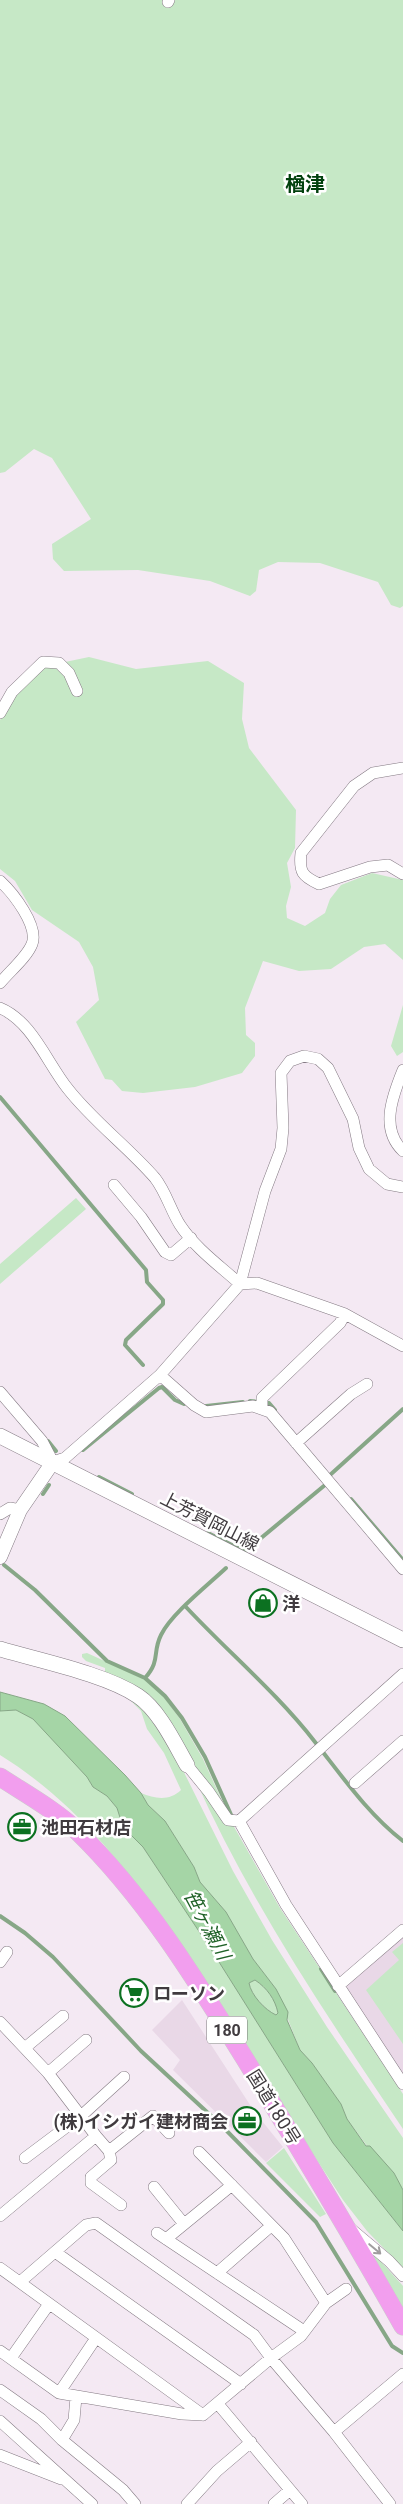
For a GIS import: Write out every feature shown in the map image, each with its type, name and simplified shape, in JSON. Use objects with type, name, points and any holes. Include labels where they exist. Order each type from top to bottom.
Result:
[{"type":"highway","name":"国道180号","points":[[0,1777],[35,1799],[76,1830],[114,1871],[147,1913],[211,2004],[346,2225],[403,2326]]},
{"type":"main road","name":"上芳賀岡山線","points":[[0,1436],[403,1640]]},
{"type":"main road","points":[[0,1649],[111,1682],[140,1697],[165,1726],[186,1766]]},
{"type":"street","points":[[0,713],[12,692],[43,662],[59,663],[70,673],[77,690]]},
{"type":"street","points":[[403,768],[373,773],[354,786],[301,853],[300,867],[306,878],[319,884],[370,867],[388,865],[403,874]]},
{"type":"street","points":[[0,881],[9,889],[30,923],[34,936],[32,945],[0,983]]},
{"type":"street","points":[[0,1008],[11,1013],[30,1034],[68,1089],[132,1152],[158,1181],[181,1226],[191,1238],[240,1284],[257,1283],[345,1314],[403,1346]]},
{"type":"street","points":[[0,1557],[20,1510],[53,1462],[65,1458],[160,1375],[240,1284],[265,1191],[281,1149],[283,1128],[281,1073],[290,1061],[304,1056],[318,1059],[328,1068],[353,1119],[359,1148],[369,1169],[387,1184],[403,1186]]},
{"type":"street","points":[[403,1070],[394,1091],[389,1125],[393,1142],[403,1152]]},
{"type":"street","points":[[114,1185],[141,1217],[164,1252],[172,1255],[191,1238]]},
{"type":"street","points":[[160,1375],[194,1405],[206,1412],[253,1406],[262,1403],[340,1323],[345,1314]]},
{"type":"street","points":[[300,1440],[351,1394],[367,1384]]},
{"type":"street","points":[[0,1392],[42,1441],[53,1462]]},
{"type":"street","points":[[262,1403],[300,1440],[403,1569]]},
{"type":"street","points":[[0,1514],[10,1508],[20,1510]]},
{"type":"street","points":[[235,1821],[319,1750],[403,1674]]},
{"type":"street","points":[[355,1783],[403,1741]]},
{"type":"street","points":[[186,1766],[235,1821],[286,1905],[403,2084]]},
{"type":"street","points":[[338,1986],[403,1930]]},
{"type":"street","points":[[26,2047],[63,2016]]},
{"type":"street","points":[[0,2022],[26,2047],[48,2073],[109,2151],[111,2160],[91,2177],[91,2183],[120,2205]]},
{"type":"street","points":[[48,2073],[86,2040]]},
{"type":"street","points":[[25,2158],[81,2116],[124,2077]]},
{"type":"street","points":[[109,2151],[153,2116],[169,2133]]},
{"type":"street","points":[[0,2216],[96,2136]]},
{"type":"street","points":[[199,2152],[284,2238],[326,2303]]},
{"type":"street","points":[[232,2185],[184,2224],[162,2236],[304,2331]]},
{"type":"street","points":[[154,2187],[184,2224]]},
{"type":"street","points":[[20,2282],[86,2224],[96,2223],[254,2335],[334,2432],[390,2504]]},
{"type":"street","points":[[346,2225],[389,2261],[403,2276]]},
{"type":"street","points":[[217,2273],[271,2226]]},
{"type":"street","points":[[55,2252],[241,2384]]},
{"type":"street","points":[[0,2268],[203,2415]]},
{"type":"street","points":[[0,2351],[59,2393],[182,2414],[203,2415],[304,2331],[326,2303],[346,2290]]},
{"type":"street","points":[[10,2358],[49,2304]]},
{"type":"street","points":[[59,2393],[96,2338]]},
{"type":"street","points":[[334,2432],[403,2374]]},
{"type":"street","points":[[0,2390],[41,2418],[62,2440],[123,2490],[135,2504]]},
{"type":"street","points":[[62,2440],[74,2420],[76,2397]]},
{"type":"street","points":[[218,2404],[302,2504]]},
{"type":"street","points":[[0,2421],[92,2504]]},
{"type":"street","points":[[187,2504],[216,2471],[251,2442]]},
{"type":"street","points":[[0,2455],[68,2482]]},
{"type":"street","points":[[274,2504],[290,2490]]},
{"type":"shaded area","points":[[0,0],[403,0],[403,606],[400,608],[391,605],[378,582],[320,563],[278,562],[259,570],[256,591],[250,596],[210,581],[138,570],[64,571],[53,559],[52,544],[91,519],[52,458],[34,449],[5,472],[0,473]]},
{"type":"shaded area","points":[[89,657],[136,669],[208,661],[244,683],[242,719],[249,748],[296,810],[295,848],[287,863],[291,887],[286,906],[287,918],[305,926],[325,913],[330,899],[341,885],[372,873],[403,880],[403,960],[385,944],[364,947],[331,969],[299,971],[263,961],[245,1008],[246,1035],[255,1043],[255,1056],[242,1073],[195,1087],[143,1093],[122,1091],[112,1080],[105,1079],[76,1022],[99,1000],[93,967],[79,942],[32,910],[15,881],[0,869],[0,720],[16,694],[46,666]]},
{"type":"shaded area","points":[[403,1005],[403,1052],[397,1056],[391,1046]]},
{"type":"shaded area","points":[[76,1198],[86,1209],[0,1284],[0,1264]]},
{"type":"shaded area","points":[[87,1653],[144,1679],[164,1697],[180,1719],[203,1759],[229,1816],[167,1727],[112,1679],[105,1672],[105,1668],[86,1661],[82,1654]]},
{"type":"shaded area","points":[[124,1694],[137,1699],[162,1728],[233,1871],[272,1940],[327,2027],[403,2138],[403,2190],[394,2173],[367,2146],[347,2119],[341,2104],[312,2063],[300,2050],[276,1989],[253,1959],[226,1912],[200,1882],[194,1867],[165,1821],[148,1805],[141,1793],[162,1798],[177,1794],[181,1790],[164,1753],[147,1729],[141,1711]]},
{"type":"shaded area","points":[[16,1710],[33,1719],[43,1728],[87,1777],[93,1787],[107,1796],[117,1808],[123,1827],[143,1847],[214,1954],[333,2143],[403,2231],[403,2268],[367,2231],[343,2200],[187,1954],[128,1873],[90,1829],[69,1809],[25,1772],[0,1755],[0,1711]]},
{"type":"shaded area","points":[[195,1779],[233,1825],[280,1908],[403,2094],[403,2129],[346,2044],[265,1915],[240,1871]]},
{"type":"shaded area","points":[[403,1936],[403,2079],[342,1989]]},
{"type":"shaded area","points":[[403,1943],[403,2044],[366,1990],[399,1960],[392,1952]]},
{"type":"shaded area","points":[[255,1980],[267,1990],[273,1999],[278,2013],[276,2015],[263,2005],[250,1988],[249,1983]]},
{"type":"shaded area","points":[[182,2000],[254,2111],[283,2147],[266,2162],[173,2070],[180,2060],[152,2030]]},
{"type":"shaded area","points":[[284,2148],[326,2214],[320,2217],[266,2163]]},
{"type":"shaded area","points":[[366,2250],[375,2255],[403,2286],[403,2314]]},
{"type":"water","name":"笹ヶ瀬川","points":[[0,1692],[44,1704],[65,1716],[125,1775],[141,1793],[148,1805],[165,1821],[194,1867],[200,1882],[226,1912],[253,1959],[276,1989],[288,2012],[287,2020],[300,2050],[312,2063],[341,2104],[347,2119],[366,2146],[370,2146],[394,2173],[403,2190],[403,2231],[333,2143],[214,1954],[143,1847],[123,1827],[117,1808],[107,1796],[93,1787],[87,1777],[33,1719],[16,1710],[0,1711]],"holes":[[[255,1980],[273,1999],[278,2013],[276,2015],[259,2002],[250,1988],[249,1983]]]},
{"type":"waterway","points":[[0,1097],[146,1270],[147,1282],[163,1300],[163,1304],[126,1340],[125,1345],[143,1365]]},
{"type":"waterway","points":[[83,1450],[159,1388],[162,1387],[175,1400],[184,1404]]},
{"type":"waterway","points":[[250,1401],[269,1403],[275,1410]]},
{"type":"waterway","points":[[206,1406],[243,1402]]},
{"type":"waterway","points":[[330,1475],[403,1409]]},
{"type":"waterway","points":[[48,1441],[56,1451]]},
{"type":"waterway","points":[[99,1477],[132,1494]]},
{"type":"waterway","points":[[43,1494],[49,1485]]},
{"type":"waterway","points":[[243,1553],[325,1485]]},
{"type":"waterway","points":[[351,1499],[403,1560]]},
{"type":"waterway","points":[[208,1533],[244,1551]]},
{"type":"waterway","points":[[4,1565],[35,1590],[107,1661],[145,1678],[165,1696],[182,1718],[205,1757],[233,1819]]},
{"type":"waterway","points":[[145,1678],[153,1666],[158,1641],[166,1627],[181,1609],[226,1568]]},
{"type":"waterway","points":[[186,1607],[285,1707],[367,1807],[403,1841]]},
{"type":"waterway","points":[[0,1916],[25,1933],[53,1957],[141,2051],[221,2125],[316,2222],[392,2346],[403,2353]]},
{"type":"waterway","points":[[321,1969],[335,1991]]},
{"type":"place","name":"洋","points":[[263,1603]]},
{"type":"place","name":"池田石材店","points":[[22,1827]]},
{"type":"place","name":"ローソン","points":[[134,1993]]},
{"type":"place","name":"(株)イシガイ建材商会","points":[[247,2121]]},
{"type":"district","name":"楢津","points":[[305,184]]}]
